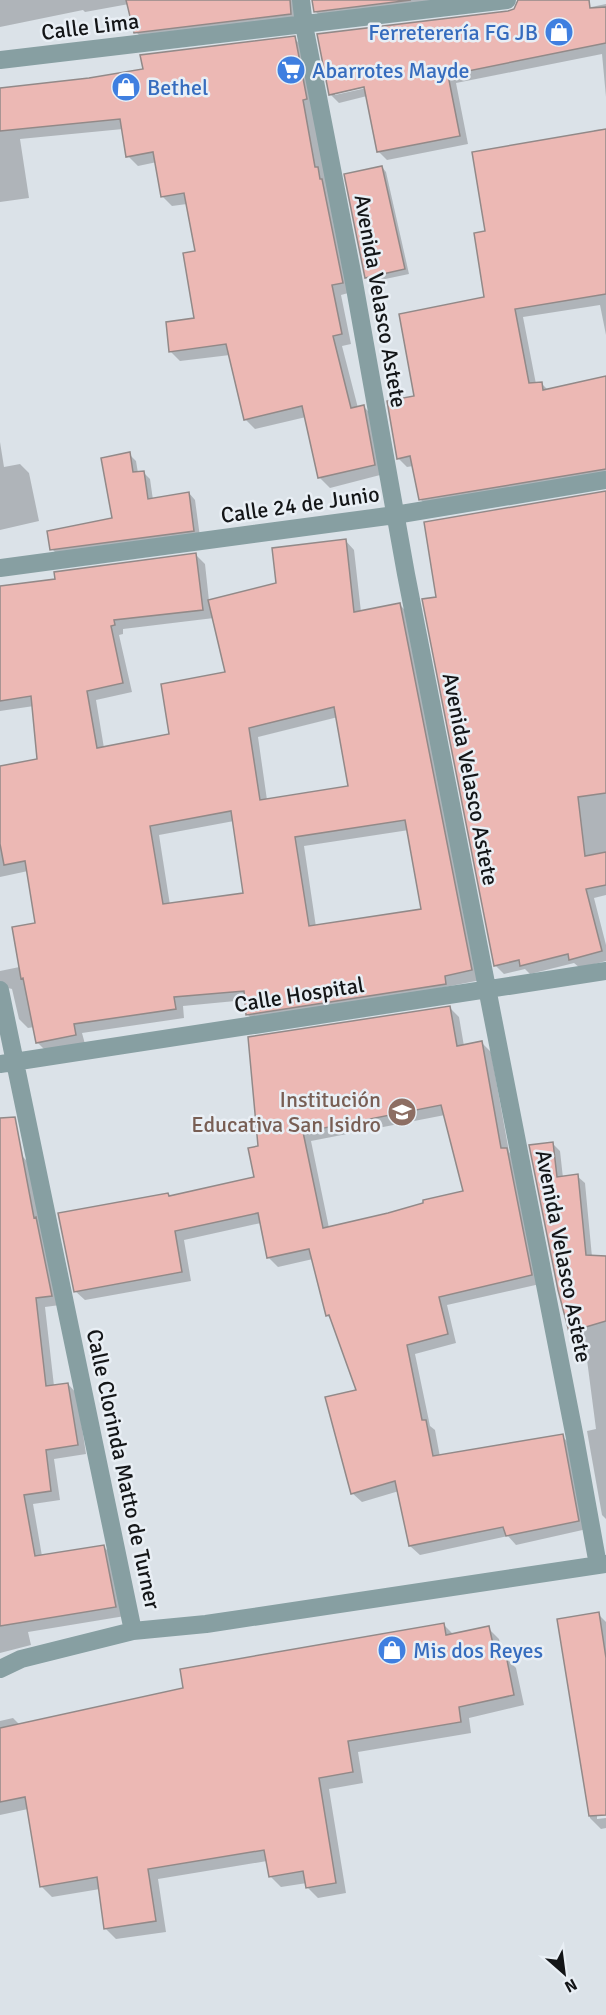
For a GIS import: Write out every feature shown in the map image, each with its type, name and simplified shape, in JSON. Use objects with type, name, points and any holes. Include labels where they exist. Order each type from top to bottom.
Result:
[{"type":"street","name":"Avenida Velasco Astete","points":[[301,0],[395,515],[575,1438],[602,1565]]},
{"type":"street","name":"Calle Lima","points":[[0,60],[304,26],[507,0]]},
{"type":"street","name":"Calle 24 de Junio","points":[[0,568],[395,515],[606,480]]},
{"type":"street","name":"Calle Hospital","points":[[7,1064],[606,971]]},
{"type":"street","name":"Calle Clorinda Matto de Turner","points":[[0,990],[7,1064],[133,1631],[206,1624],[602,1565]]},
{"type":"street","points":[[0,1669],[21,1659],[133,1631]]},
{"type":"building","points":[[126,0],[290,0],[291,14],[134,33]]},
{"type":"building","points":[[312,0],[411,0],[314,12]]},
{"type":"building","points":[[518,0],[589,0],[590,8],[606,7],[606,43],[448,75],[460,136],[377,152],[364,87],[329,95],[317,34],[508,11],[514,9]]},
{"type":"building","points":[[295,36],[307,99],[303,100],[315,167],[318,167],[320,179],[322,179],[343,283],[332,285],[342,334],[333,336],[351,408],[364,405],[375,465],[318,478],[302,406],[244,420],[226,344],[169,352],[166,322],[194,318],[183,253],[195,251],[184,193],[161,197],[153,152],[126,157],[120,119],[0,131],[0,88],[89,78],[143,69],[140,55]]},
{"type":"building","points":[[606,129],[606,294],[515,309],[529,383],[542,382],[543,390],[606,376],[606,469],[419,500],[410,456],[397,459],[387,401],[414,396],[399,314],[484,297],[474,233],[485,231],[472,152]]},
{"type":"building","points":[[382,166],[405,269],[365,278],[344,174]]},
{"type":"building","points":[[130,452],[133,472],[144,471],[148,499],[189,492],[194,531],[50,550],[47,531],[112,518],[101,458]]},
{"type":"building","points":[[606,491],[606,793],[578,797],[585,856],[606,852],[606,885],[586,889],[602,951],[569,960],[568,954],[520,966],[519,960],[494,966],[422,599],[436,597],[424,522]]},
{"type":"building","points":[[346,539],[354,612],[400,603],[472,970],[445,976],[446,984],[246,1015],[244,991],[174,997],[176,1009],[74,1024],[76,1035],[36,1043],[12,927],[35,923],[25,861],[4,865],[0,844],[0,766],[37,759],[31,696],[0,701],[0,586],[55,579],[54,572],[196,553],[203,610],[114,620],[115,625],[111,626],[123,683],[87,691],[97,748],[169,734],[161,684],[225,672],[208,600],[276,583],[272,548]],"holes":[[[334,707],[348,786],[260,800],[249,728]],[[231,811],[243,893],[163,904],[150,826]],[[405,820],[421,909],[309,926],[295,837]]]},
{"type":"building","points":[[450,1006],[457,1046],[482,1041],[501,1148],[507,1148],[532,1275],[439,1297],[448,1334],[407,1345],[422,1420],[426,1420],[433,1456],[563,1434],[579,1521],[506,1536],[503,1527],[409,1546],[395,1481],[351,1494],[325,1397],[356,1390],[329,1315],[326,1316],[309,1249],[267,1258],[258,1213],[175,1231],[182,1272],[74,1292],[58,1213],[168,1193],[169,1196],[254,1177],[248,1148],[258,1146],[248,1037]],"holes":[[[441,1105],[463,1191],[423,1200],[423,1203],[388,1213],[323,1228],[303,1132]]]},
{"type":"building","points":[[15,1117],[34,1218],[36,1217],[52,1296],[36,1298],[46,1386],[68,1383],[78,1445],[46,1450],[51,1491],[24,1495],[35,1556],[104,1545],[116,1607],[0,1626],[0,1118]]},
{"type":"building","points":[[553,1142],[557,1177],[578,1174],[586,1255],[606,1256],[606,1321],[569,1332],[558,1290],[529,1145]]},
{"type":"building","points":[[599,1612],[606,1658],[606,1815],[589,1816],[557,1619]]},
{"type":"building","points":[[444,1623],[446,1635],[489,1626],[496,1658],[506,1655],[514,1695],[459,1707],[461,1722],[348,1741],[353,1772],[319,1778],[336,1883],[306,1888],[303,1871],[269,1877],[264,1850],[148,1869],[156,1921],[104,1929],[97,1877],[40,1887],[25,1797],[0,1802],[0,1728],[183,1688],[180,1669]]},
{"type":"place","name":"Ferreterería FG JB","points":[[559,32]]},
{"type":"place","name":"Abarrotes Mayde","points":[[291,70]]},
{"type":"place","name":"Bethel","points":[[126,87]]},
{"type":"place","name":"Institución Educativa San Isidro","points":[[402,1112]]},
{"type":"place","name":"Mis dos Reyes","points":[[392,1650]]}]
